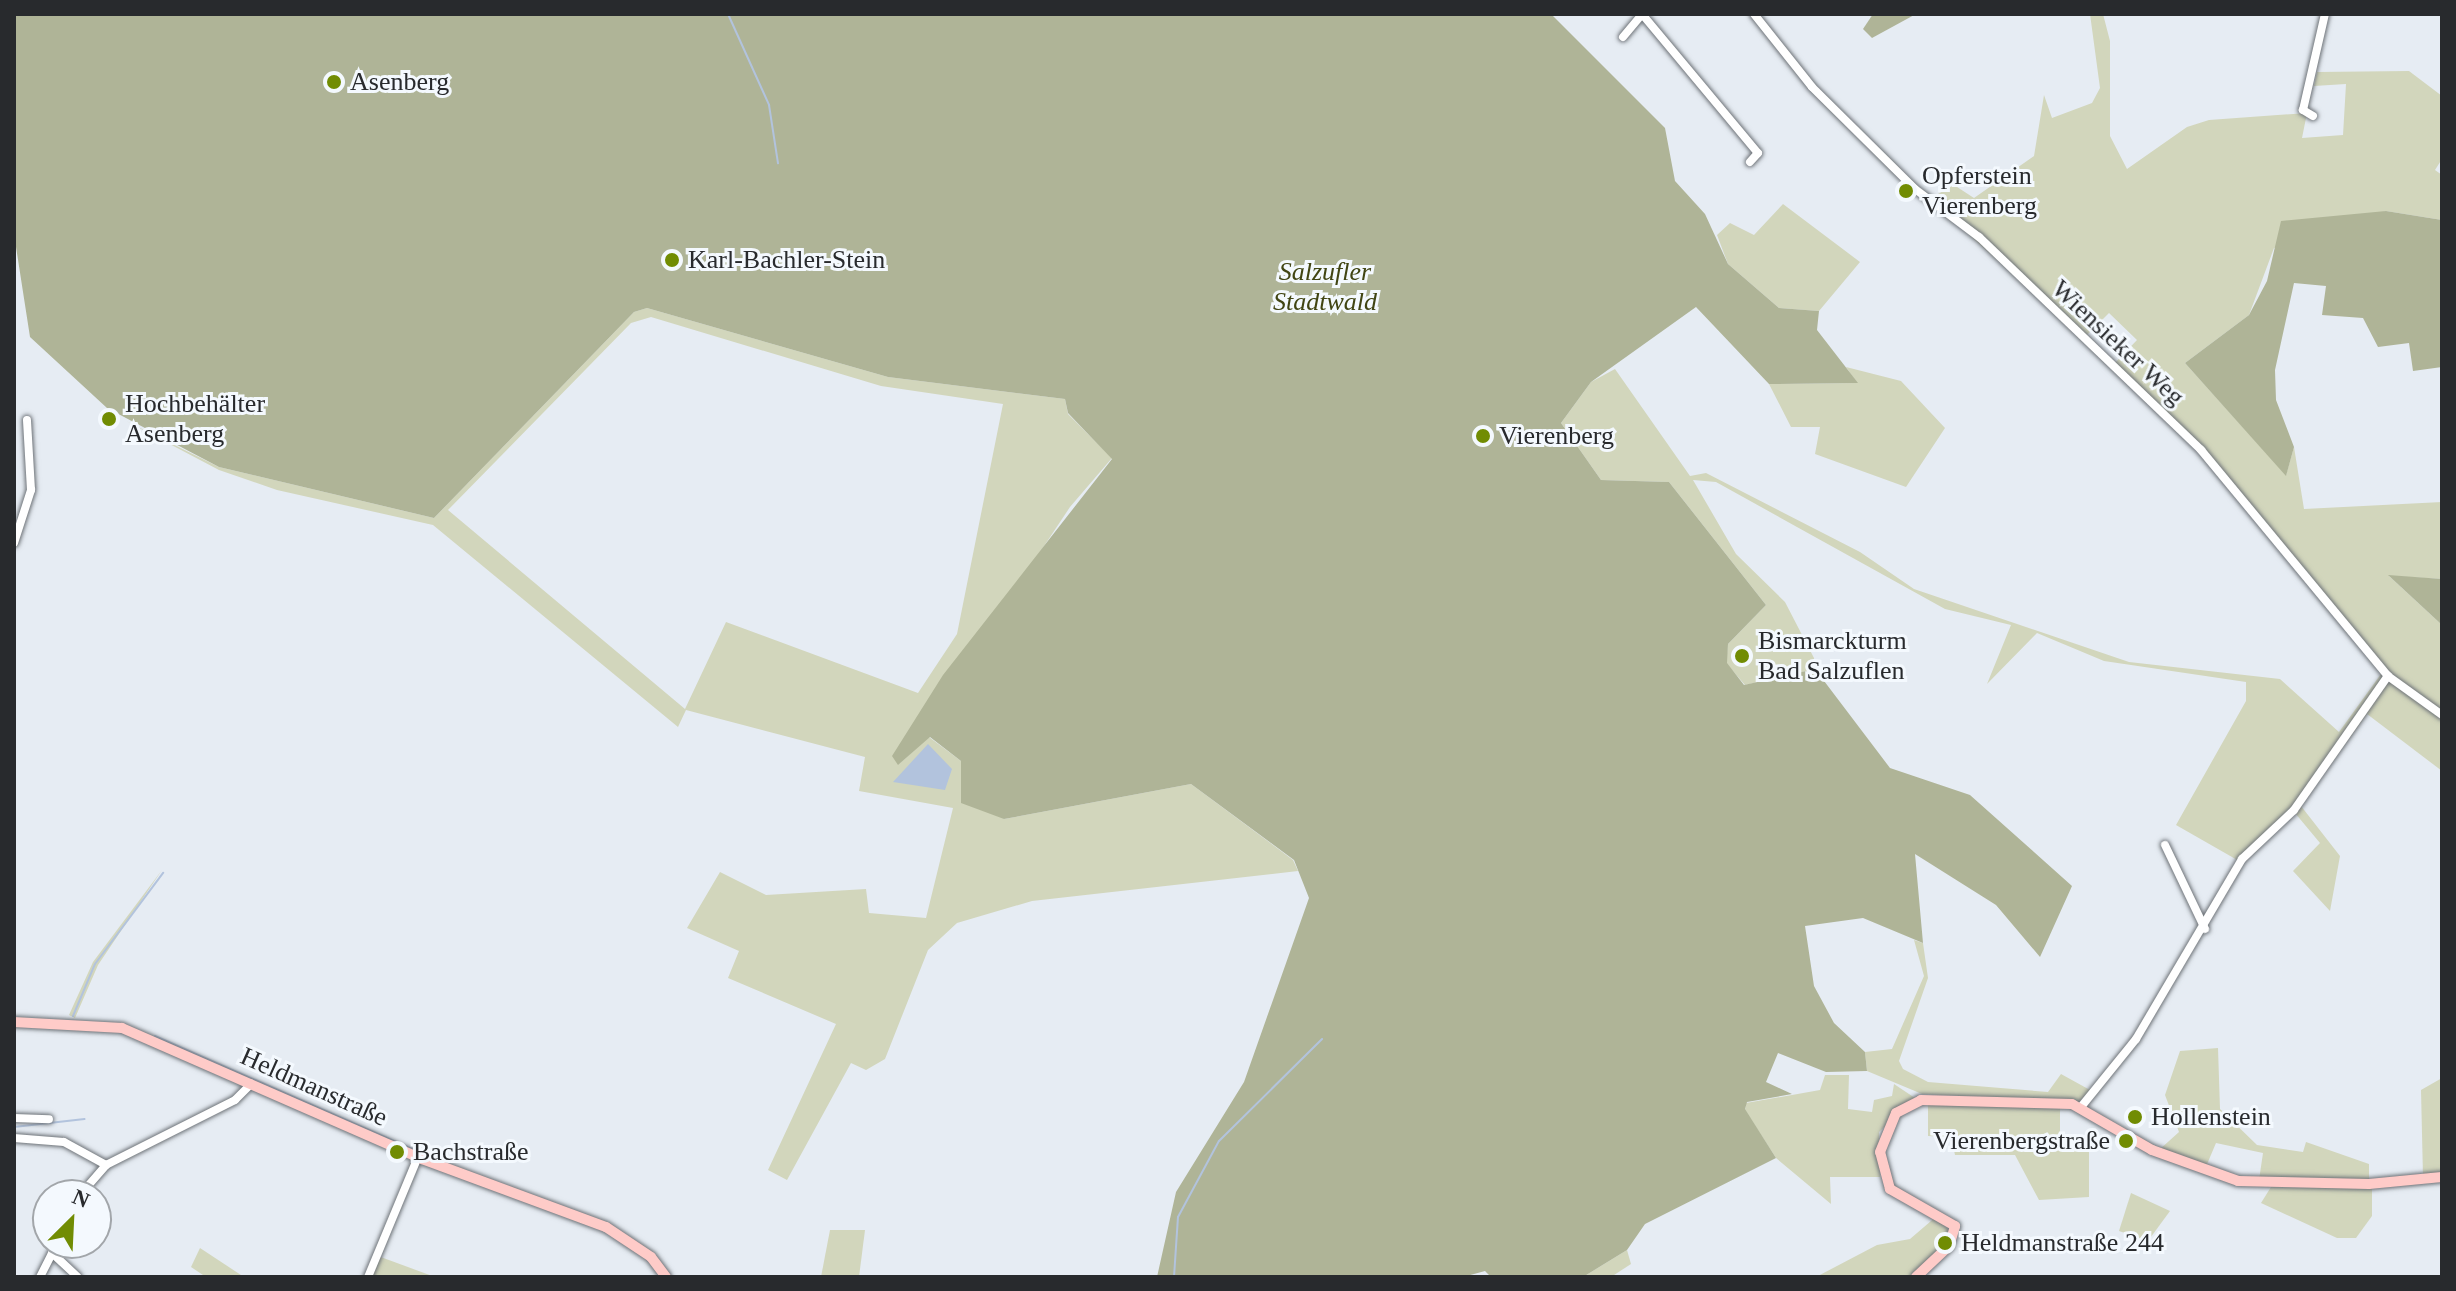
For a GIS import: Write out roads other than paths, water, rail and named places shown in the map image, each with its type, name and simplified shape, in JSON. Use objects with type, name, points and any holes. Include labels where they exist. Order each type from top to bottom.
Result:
[{"type":"main road","name":"Heldmanstraße","points":[[14,1022],[122,1028],[418,1157],[606,1227],[651,1257],[666,1277]]},
{"type":"main road","points":[[1916,1277],[1949,1246],[1955,1226],[1890,1189],[1881,1167],[1883,1133],[1907,1104],[2081,1107],[2132,1140],[2238,1181],[2369,1184],[2442,1177]]},
{"type":"street","points":[[1623,37],[1642,14],[1758,153],[1750,162]]},
{"type":"street","name":"Wiensieker Weg","points":[[1754,14],[1812,87],[1915,189],[1979,237],[2201,450],[2388,676],[2442,715]]},
{"type":"street","points":[[2313,116],[2303,110],[2325,14]]},
{"type":"street","points":[[14,543],[31,490],[27,420]]},
{"type":"street","points":[[2081,1107],[2136,1039],[2205,929],[2242,859],[2294,810],[2388,676]]},
{"type":"street","points":[[2165,845],[2205,929]]},
{"type":"street","points":[[94,1179],[106,1165],[235,1100],[251,1084]]},
{"type":"street","points":[[14,1118],[49,1119]]},
{"type":"street","points":[[14,1138],[64,1142],[106,1165]]},
{"type":"street","points":[[368,1277],[418,1157]]},
{"type":"street","points":[[40,1277],[49,1259]]},
{"type":"street","points":[[58,1259],[78,1277]]},
{"type":"water","points":[[928,744],[952,769],[945,790],[893,782]]},
{"type":"waterway","points":[[728,14],[769,105],[778,163]]},
{"type":"waterway","points":[[73,1016],[95,964],[163,873]]},
{"type":"waterway","points":[[155,1036],[417,1151]]},
{"type":"waterway","points":[[1174,1277],[1178,1217],[1219,1141],[1322,1039]]},
{"type":"waterway","points":[[14,1127],[85,1119]]},
{"type":"place","name":"Asenberg","points":[[334,82]]},
{"type":"place","name":"Opferstein Vierenberg","points":[[1906,191]]},
{"type":"place","name":"Karl-Bachler-Stein","points":[[672,260]]},
{"type":"place","name":"Hochbehälter Asenberg","points":[[109,419]]},
{"type":"place","name":"Vierenberg","points":[[1483,436]]},
{"type":"place","name":"Bismarckturm Bad Salzuflen","points":[[1742,656]]},
{"type":"place","name":"Hollenstein","points":[[2135,1117]]},
{"type":"place","name":"Vierenbergstraße","points":[[2126,1141]]},
{"type":"place","name":"Bachstraße","points":[[397,1152]]},
{"type":"place","name":"Heldmanstraße 244","points":[[1945,1243]]},
{"type":"park label","name":"Salzufler Stadtwald","points":[[1325,287]]}]
